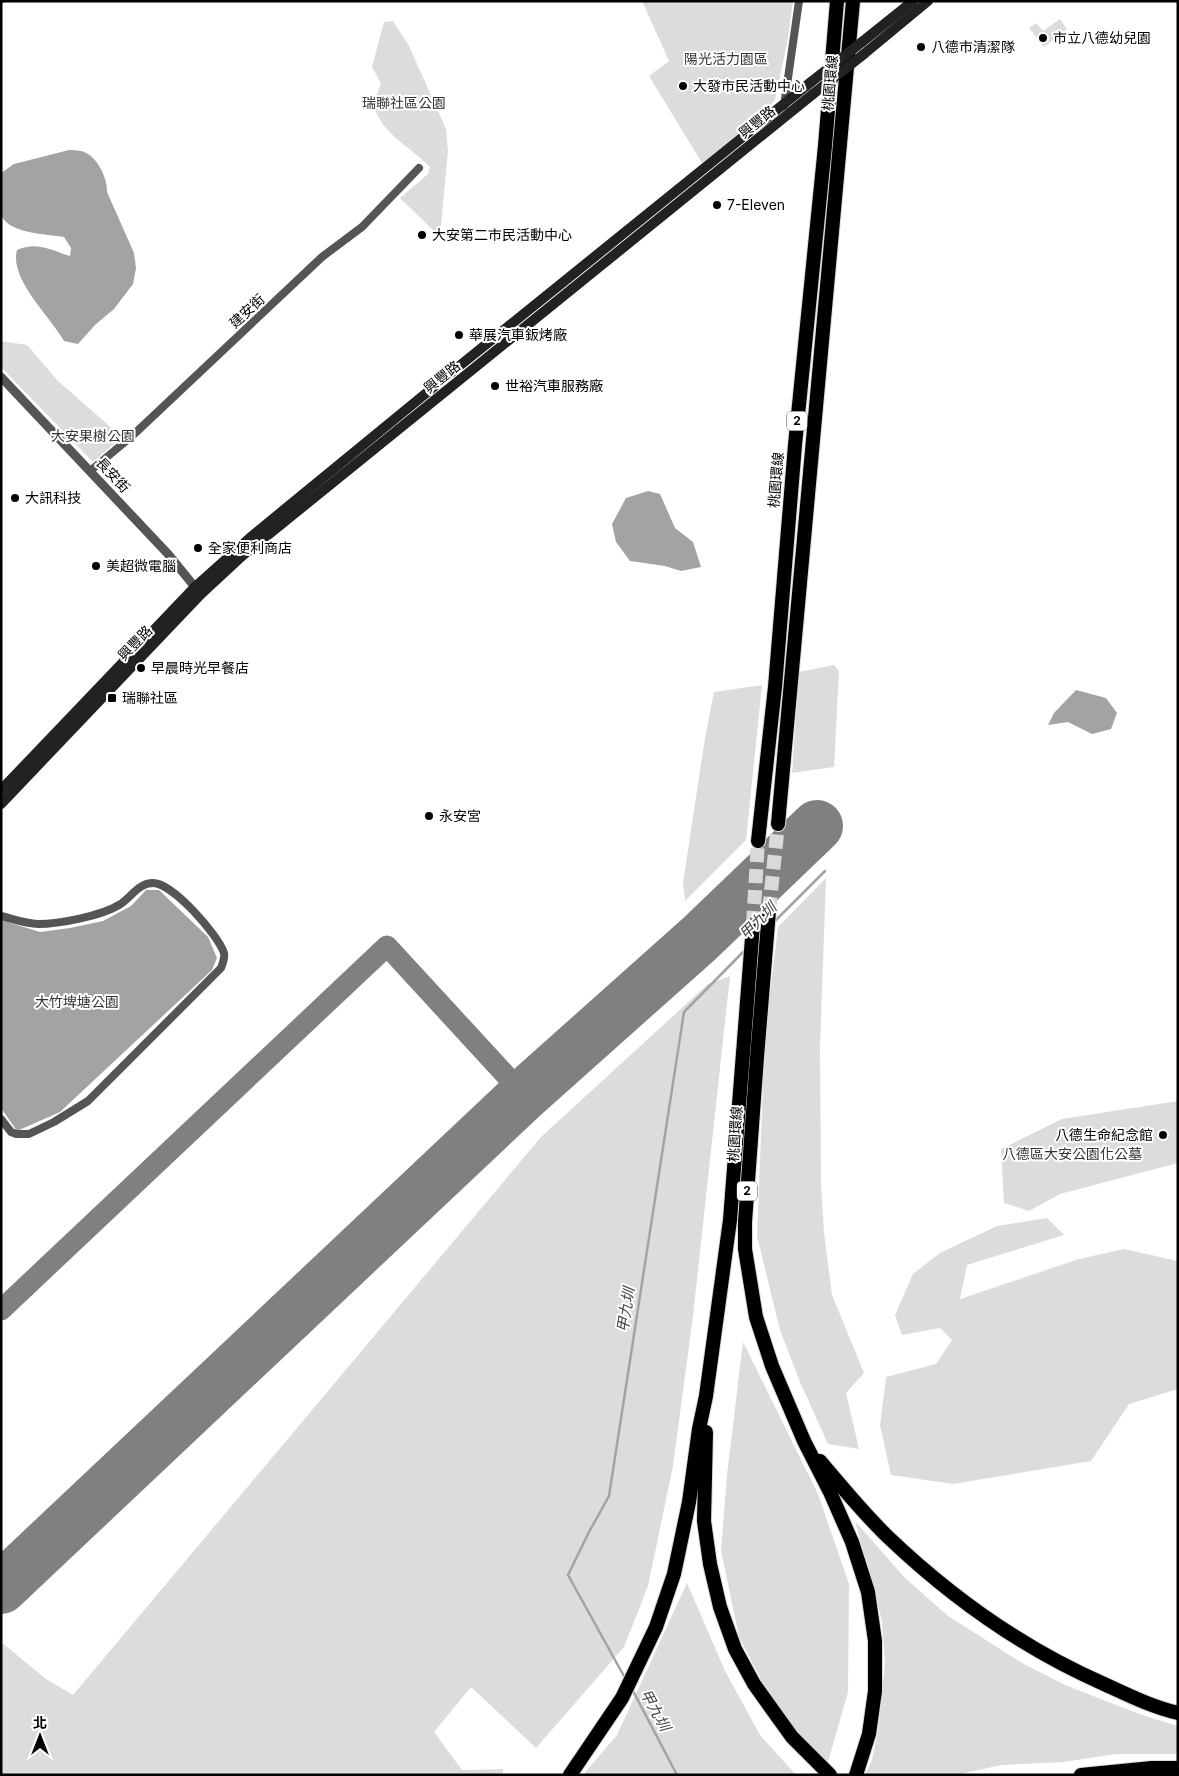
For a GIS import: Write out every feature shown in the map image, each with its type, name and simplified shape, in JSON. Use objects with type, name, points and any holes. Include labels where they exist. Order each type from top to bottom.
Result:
[{"type":"highway","name":"桃園環線","points":[[758,842],[775,687],[795,445],[826,146],[837,1]]},
{"type":"highway","name":"桃園環線","points":[[778,824],[853,1]]},
{"type":"highway","name":"桃園環線","points":[[768,922],[746,1212],[745,1249],[756,1317],[772,1366],[804,1441]]},
{"type":"highway","name":"桃園環線","points":[[706,1396],[730,1220],[753,925]]},
{"type":"highway","points":[[570,1775],[622,1698],[656,1627],[674,1574],[689,1502],[699,1429],[706,1396]]},
{"type":"highway","points":[[706,1396],[704,1521],[710,1564],[720,1607],[736,1649],[754,1684],[792,1737],[830,1775]]},
{"type":"highway","points":[[804,1441],[830,1492],[852,1542],[868,1592],[875,1641],[875,1691],[869,1734],[856,1775]]},
{"type":"highway","points":[[804,1441],[860,1507],[889,1537],[964,1602],[1021,1642],[1070,1669],[1157,1708],[1178,1713]]},
{"type":"highway","points":[[1081,1775],[1152,1768],[1178,1768]]},
{"type":"main road","name":"興豐路","points":[[1,790],[252,536],[458,367],[913,1]]},
{"type":"main road","name":"興豐路","points":[[1,804],[198,590],[928,1]]},
{"type":"street","points":[[782,119],[799,1]]},
{"type":"street","name":"建安街","points":[[90,471],[131,437],[322,257],[362,226],[419,168]]},
{"type":"street","name":"長安街","points":[[1,377],[168,554],[198,590]]},
{"type":"street","points":[[1,916],[38,924],[89,917],[120,905],[144,884],[155,883],[164,886],[174,893],[206,924],[217,938],[225,955],[221,968],[88,1100],[54,1122],[29,1134],[11,1132],[1,1119]]},
{"type":"green space","name":"陽光活力園區","points":[[642,1],[793,1],[788,38],[775,100],[759,117],[702,163],[649,76],[669,61]]},
{"type":"green space","points":[[1060,19],[1067,29],[1044,47],[1029,28],[1036,23],[1043,31]]},
{"type":"green space","name":"瑞聯社區公園","points":[[393,21],[409,46],[446,129],[448,151],[439,236],[400,198],[428,174],[430,167],[386,128],[380,121],[375,109],[381,83],[372,67],[384,22]]},
{"type":"green space","name":"大安果樹公園","points":[[1,341],[27,345],[58,381],[122,437],[93,462],[1,367]]},
{"type":"green space","points":[[834,665],[839,671],[834,767],[792,773],[799,672]]},
{"type":"green space","points":[[762,685],[746,840],[685,901],[683,883],[705,738],[714,692]]},
{"type":"green space","points":[[826,878],[820,1047],[821,1184],[824,1233],[832,1295],[864,1373],[846,1393],[859,1449],[828,1444],[800,1382],[780,1330],[757,1236],[765,1036],[778,927]]},
{"type":"green space","points":[[730,976],[693,1316],[673,1466],[648,1586],[624,1647],[536,1748],[471,1687],[434,1732],[462,1770],[503,1769],[503,1775],[1,1775],[1,1642],[46,1679],[73,1695],[541,1137],[708,984]]},
{"type":"green space","name":"八德區大安公園化公墓","points":[[1178,1101],[1178,1163],[1060,1194],[1029,1211],[1004,1203],[1001,1149],[1062,1119]]},
{"type":"green space","points":[[1047,1218],[1064,1235],[967,1265],[960,1299],[1079,1259],[1124,1249],[1178,1261],[1178,1389],[1129,1404],[1091,1461],[953,1484],[891,1475],[880,1425],[886,1377],[936,1364],[952,1340],[940,1328],[902,1335],[895,1315],[913,1274],[940,1253],[997,1226]]},
{"type":"green space","points":[[743,1342],[818,1494],[849,1584],[848,1692],[826,1769],[789,1733],[739,1637],[721,1551],[727,1475]]},
{"type":"green space","points":[[855,1521],[904,1577],[948,1616],[1022,1663],[1065,1685],[1139,1714],[1178,1726],[1178,1754],[1116,1754],[1063,1762],[1002,1765],[955,1775],[865,1775],[872,1760],[878,1730],[885,1664],[882,1621]]},
{"type":"green space","points":[[687,1583],[725,1671],[760,1735],[796,1775],[583,1775],[617,1735]]},
{"type":"shaded area","points":[[69,150],[86,153],[100,167],[107,186],[107,192],[134,253],[136,268],[133,284],[114,309],[95,325],[78,344],[64,341],[32,297],[19,273],[16,261],[17,250],[24,247],[44,247],[70,256],[71,248],[64,237],[28,232],[10,225],[4,220],[1,213],[1,173],[14,164]]},
{"type":"shaded area","points":[[648,491],[660,494],[675,528],[693,542],[701,567],[681,571],[665,566],[630,561],[616,542],[612,524],[626,498]]},
{"type":"shaded area","points":[[1076,690],[1106,698],[1117,713],[1111,729],[1092,734],[1068,722],[1048,725],[1054,713]]},
{"type":"shaded area","name":"大竹埤塘公園","points":[[146,890],[159,890],[208,937],[217,958],[212,970],[60,1112],[17,1131],[1,1108],[1,920],[40,932],[70,928],[103,921],[131,906]]},
{"type":"waterway","name":"甲九圳","points":[[773,923],[825,871]]},
{"type":"waterway","name":"甲九圳","points":[[625,1678],[568,1575],[609,1496],[684,1012],[746,949]]},
{"type":"waterway","name":"甲九圳","points":[[632,1689],[677,1775]]},
{"type":"taxiway","points":[[1,1310],[387,946],[524,1095]]},
{"type":"runway","points":[[1,1588],[524,1095],[699,939],[817,826]]},
{"type":"tunnel","points":[[769,911],[778,824]]},
{"type":"tunnel","points":[[753,925],[758,841]]},
{"type":"place","name":"市立八德幼兒園","points":[[1043,38]]},
{"type":"place","name":"八德市清潔隊","points":[[921,47]]},
{"type":"place","name":"大發市民活動中心","points":[[683,86]]},
{"type":"place","name":"7-Eleven","points":[[717,205]]},
{"type":"place","name":"大安第二市民活動中心","points":[[422,235]]},
{"type":"place","name":"華展汽車鈑烤廠","points":[[459,335]]},
{"type":"place","name":"世裕汽車服務廠","points":[[495,386]]},
{"type":"place","name":"大訊科技","points":[[15,498]]},
{"type":"place","name":"全家便利商店","points":[[198,548]]},
{"type":"place","name":"美超微電腦","points":[[96,566]]},
{"type":"place","name":"早晨時光早餐店","points":[[141,668]]},
{"type":"place","name":"瑞聯社區","points":[[112,698]]},
{"type":"place","name":"永安宮","points":[[429,816]]},
{"type":"place","name":"八德生命紀念館","points":[[1163,1135]]}]
